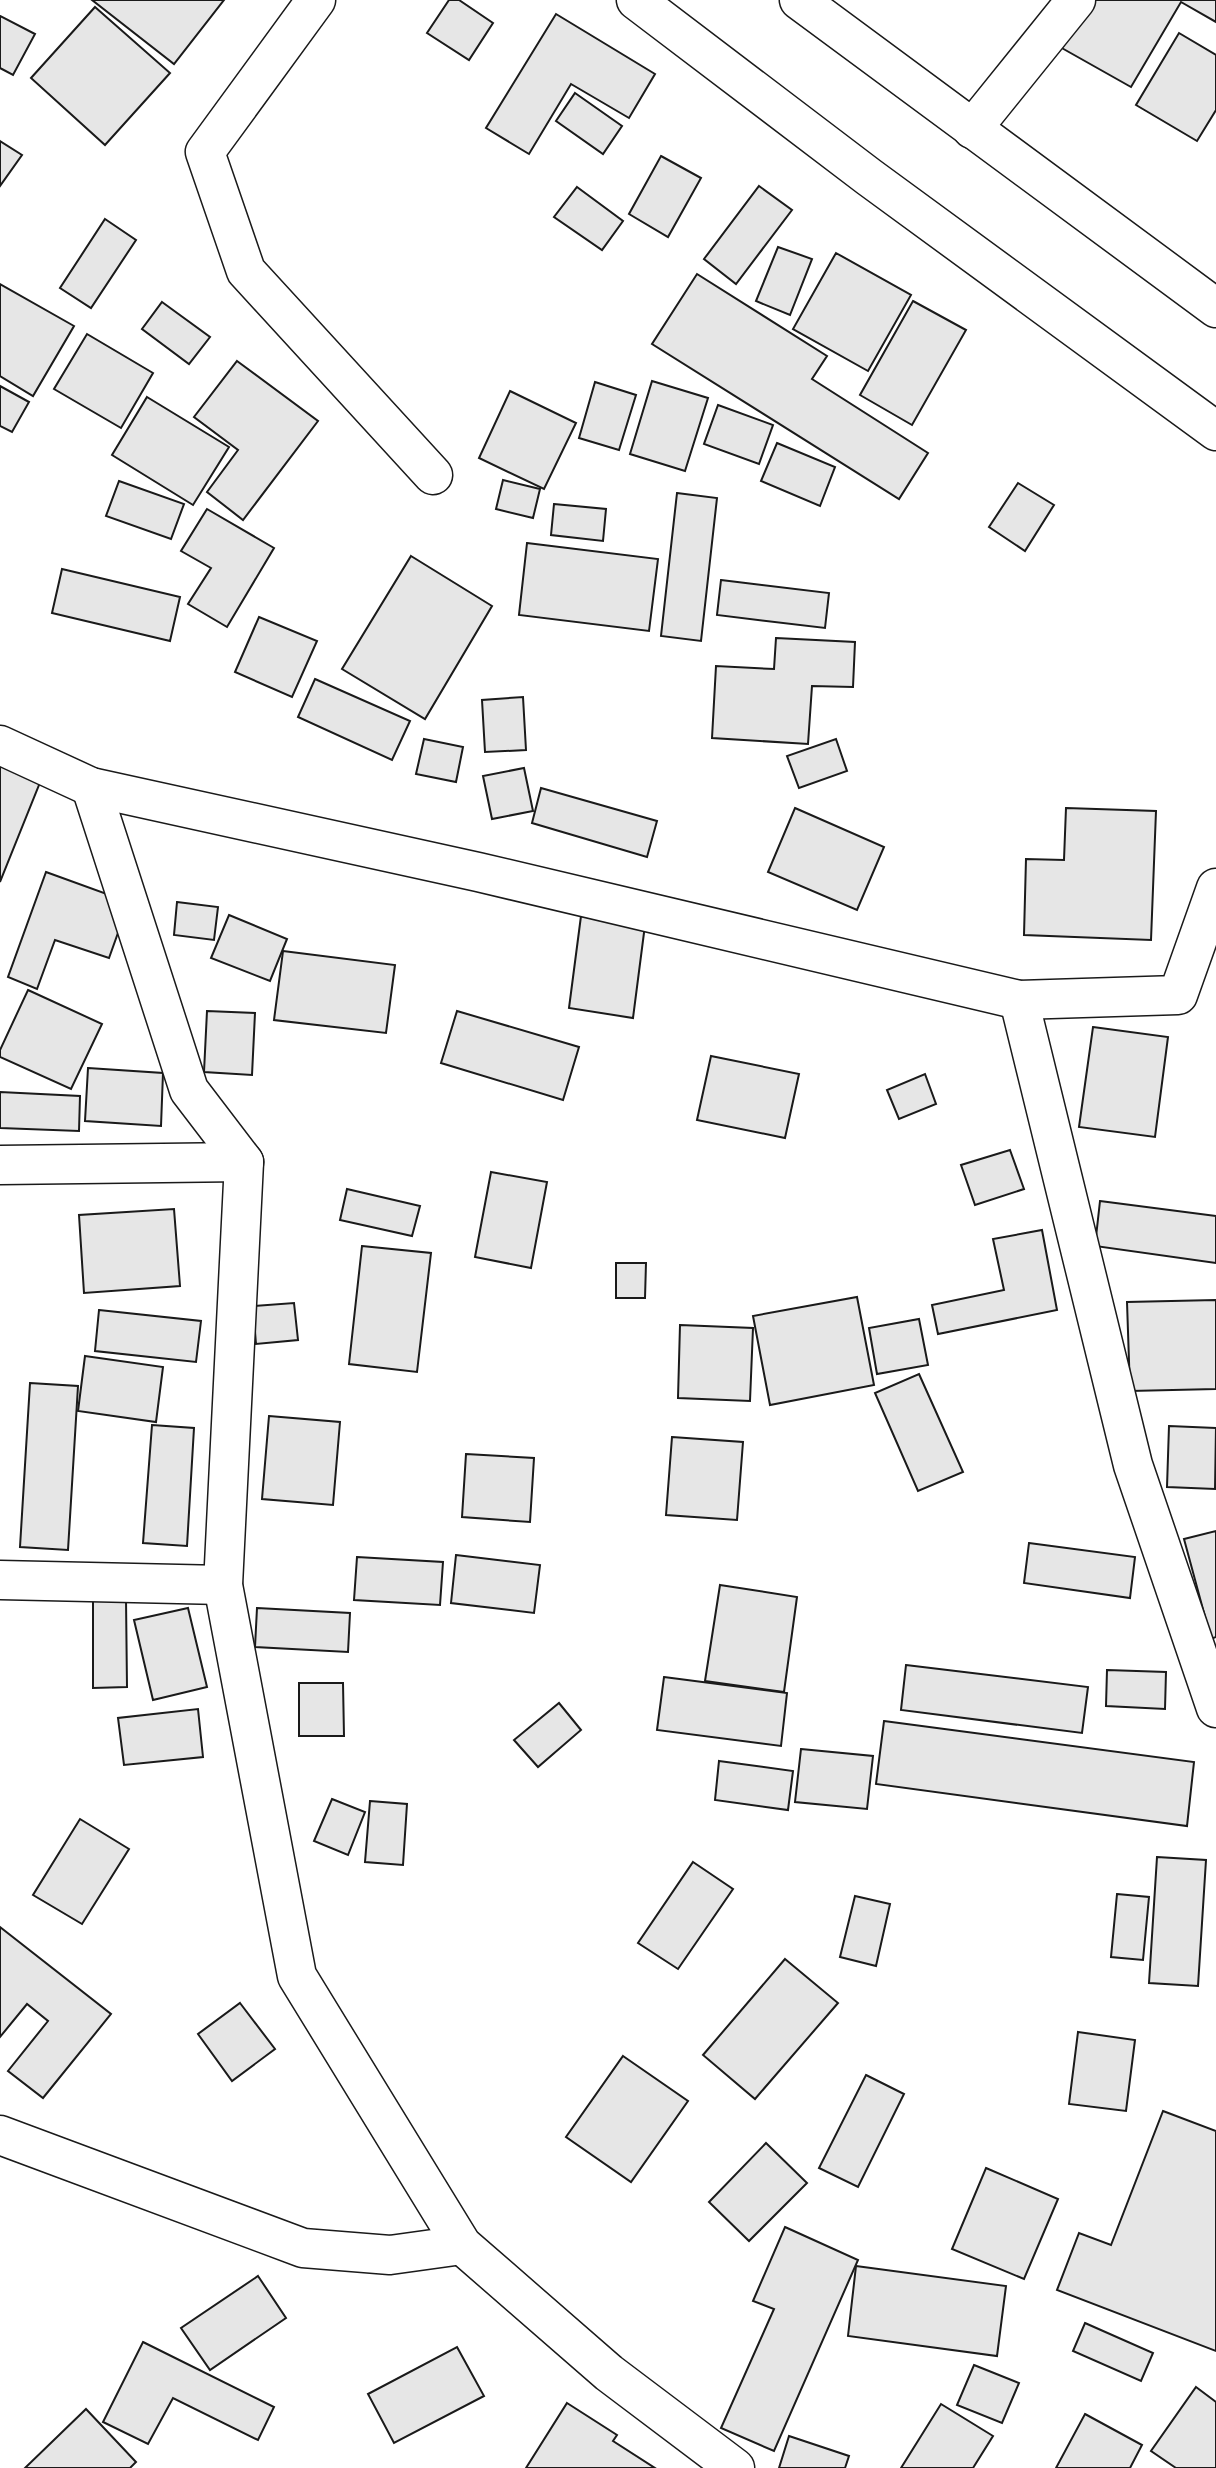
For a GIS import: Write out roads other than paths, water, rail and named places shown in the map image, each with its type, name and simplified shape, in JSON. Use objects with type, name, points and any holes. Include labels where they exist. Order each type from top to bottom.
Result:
[{"type":"main road","points":[[316,0],[205,152],[246,271],[433,475]]},
{"type":"main road","points":[[636,0],[881,185],[1216,431]]},
{"type":"main road","points":[[799,0],[1216,309]]},
{"type":"main road","points":[[972,129],[1076,0]]},
{"type":"main road","points":[[0,745],[91,787],[478,872],[1019,1000],[1178,995],[1216,888]]},
{"type":"main road","points":[[91,787],[189,1090],[244,1162],[223,1585],[297,1976],[461,2245],[609,2373],[735,2468]]},
{"type":"main road","points":[[1019,1000],[1133,1465],[1216,1708]]},
{"type":"main road","points":[[0,1165],[244,1162]]},
{"type":"main road","points":[[0,1580],[223,1585]]},
{"type":"main road","points":[[0,2135],[303,2248],[390,2255],[461,2245]]}]
